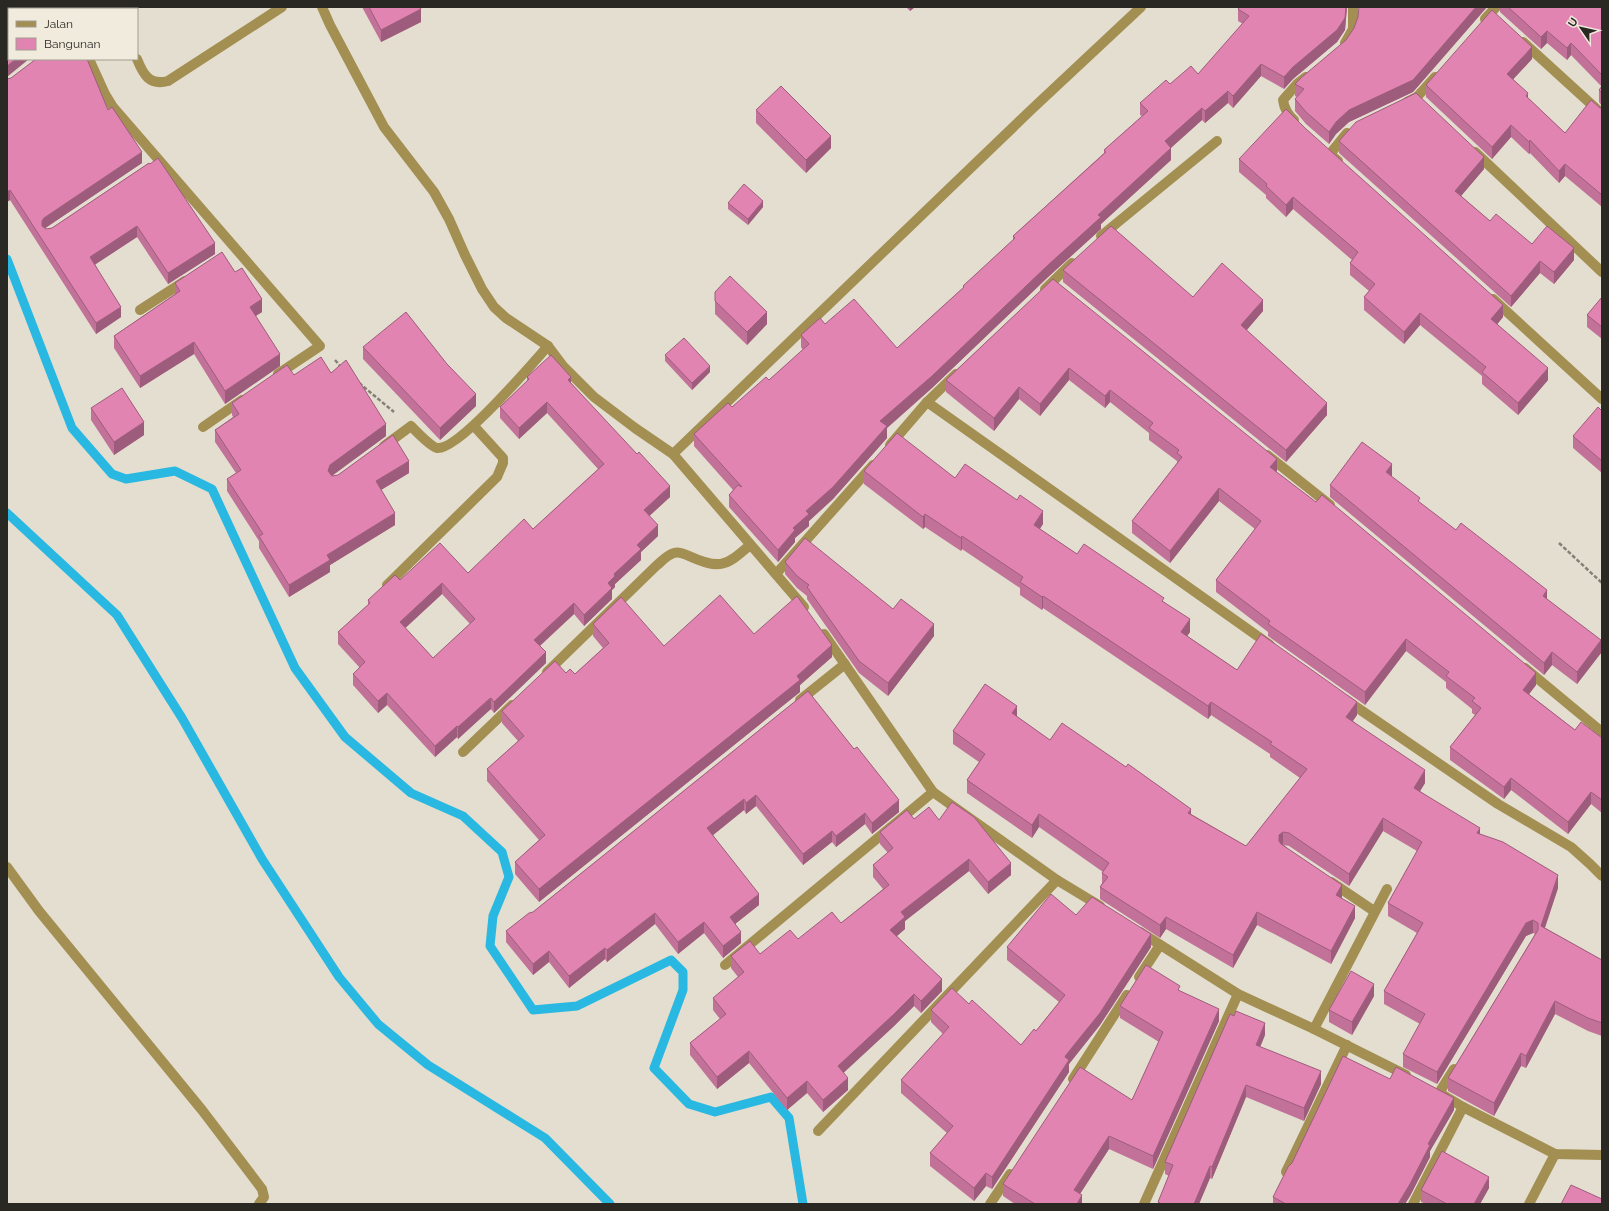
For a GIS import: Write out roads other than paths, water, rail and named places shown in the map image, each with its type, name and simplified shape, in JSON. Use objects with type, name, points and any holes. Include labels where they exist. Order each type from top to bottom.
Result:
[{"type":"street","points":[[137,60],[144,75],[151,81],[160,83],[168,81],[282,7]]},
{"type":"street","points":[[322,7],[384,127],[434,192],[482,288],[494,307],[506,318],[548,346],[563,366],[594,397],[673,454],[809,613]]},
{"type":"street","points":[[673,454],[1032,109],[1141,7]]},
{"type":"street","points":[[1336,51],[1342,47],[1351,35],[1353,29],[1353,7]]},
{"type":"street","points":[[1476,29],[1495,12]]},
{"type":"street","points":[[1514,33],[1602,114]]},
{"type":"street","points":[[89,60],[112,107],[232,251],[320,346],[268,382]]},
{"type":"street","points":[[1395,107],[1420,100],[1441,69]]},
{"type":"street","points":[[1301,127],[1290,117],[1283,100],[1297,84],[1314,70]]},
{"type":"street","points":[[1347,169],[1327,151],[1352,128]]},
{"type":"street","points":[[1094,243],[1127,214],[1217,141]]},
{"type":"street","points":[[1469,146],[1602,272]]},
{"type":"street","points":[[1036,297],[1056,285],[1078,258]]},
{"type":"street","points":[[140,310],[190,277]]},
{"type":"street","points":[[1485,292],[1602,399]]},
{"type":"street","points":[[379,449],[411,426],[432,445],[438,448],[454,441],[474,426],[548,346]]},
{"type":"street","points":[[776,574],[927,402],[960,370]]},
{"type":"street","points":[[203,427],[248,396]]},
{"type":"street","points":[[927,402],[1278,651]]},
{"type":"street","points":[[380,592],[497,477],[503,463],[503,458],[474,426]]},
{"type":"street","points":[[1258,447],[1338,512]]},
{"type":"street","points":[[537,681],[667,557],[675,552],[681,552],[703,562],[718,565],[726,564],[735,559],[750,545]]},
{"type":"street","points":[[818,626],[933,792],[1057,880],[1109,912]]},
{"type":"street","points":[[1520,663],[1602,732]]},
{"type":"street","points":[[789,708],[845,664]]},
{"type":"street","points":[[1336,692],[1498,804],[1570,847],[1602,876]]},
{"type":"street","points":[[463,752],[520,697]]},
{"type":"street","points":[[725,965],[933,792]]},
{"type":"street","points":[[7,867],[39,911],[202,1110],[262,1189],[264,1197],[259,1204]]},
{"type":"street","points":[[1323,877],[1374,911]]},
{"type":"street","points":[[818,1131],[1057,880]]},
{"type":"street","points":[[1314,1029],[1374,911],[1387,889]]},
{"type":"street","points":[[1134,928],[1238,994],[1347,1045],[1413,1079]]},
{"type":"street","points":[[1069,1084],[1160,945]]},
{"type":"street","points":[[1144,1204],[1238,994]]},
{"type":"street","points":[[1286,1172],[1347,1045]]},
{"type":"street","points":[[1461,1058],[1436,1091],[1463,1107],[1555,1154],[1602,1155]]},
{"type":"street","points":[[1413,1204],[1463,1107]]},
{"type":"street","points":[[1529,1204],[1555,1154]]},
{"type":"street","points":[[990,1204],[1016,1164]]},
{"type":"waterway","points":[[7,259],[72,428],[112,474],[126,479],[175,471],[212,489],[295,668],[345,737],[411,793],[463,816],[502,852],[509,877],[493,916],[490,946],[533,1010],[577,1006],[671,960],[683,972],[683,990],[654,1068],[689,1104],[715,1112],[771,1097],[789,1118],[803,1204]]},
{"type":"waterway","points":[[7,513],[117,615],[182,718],[262,859],[339,977],[378,1024],[428,1065],[545,1138],[610,1204]]}]
